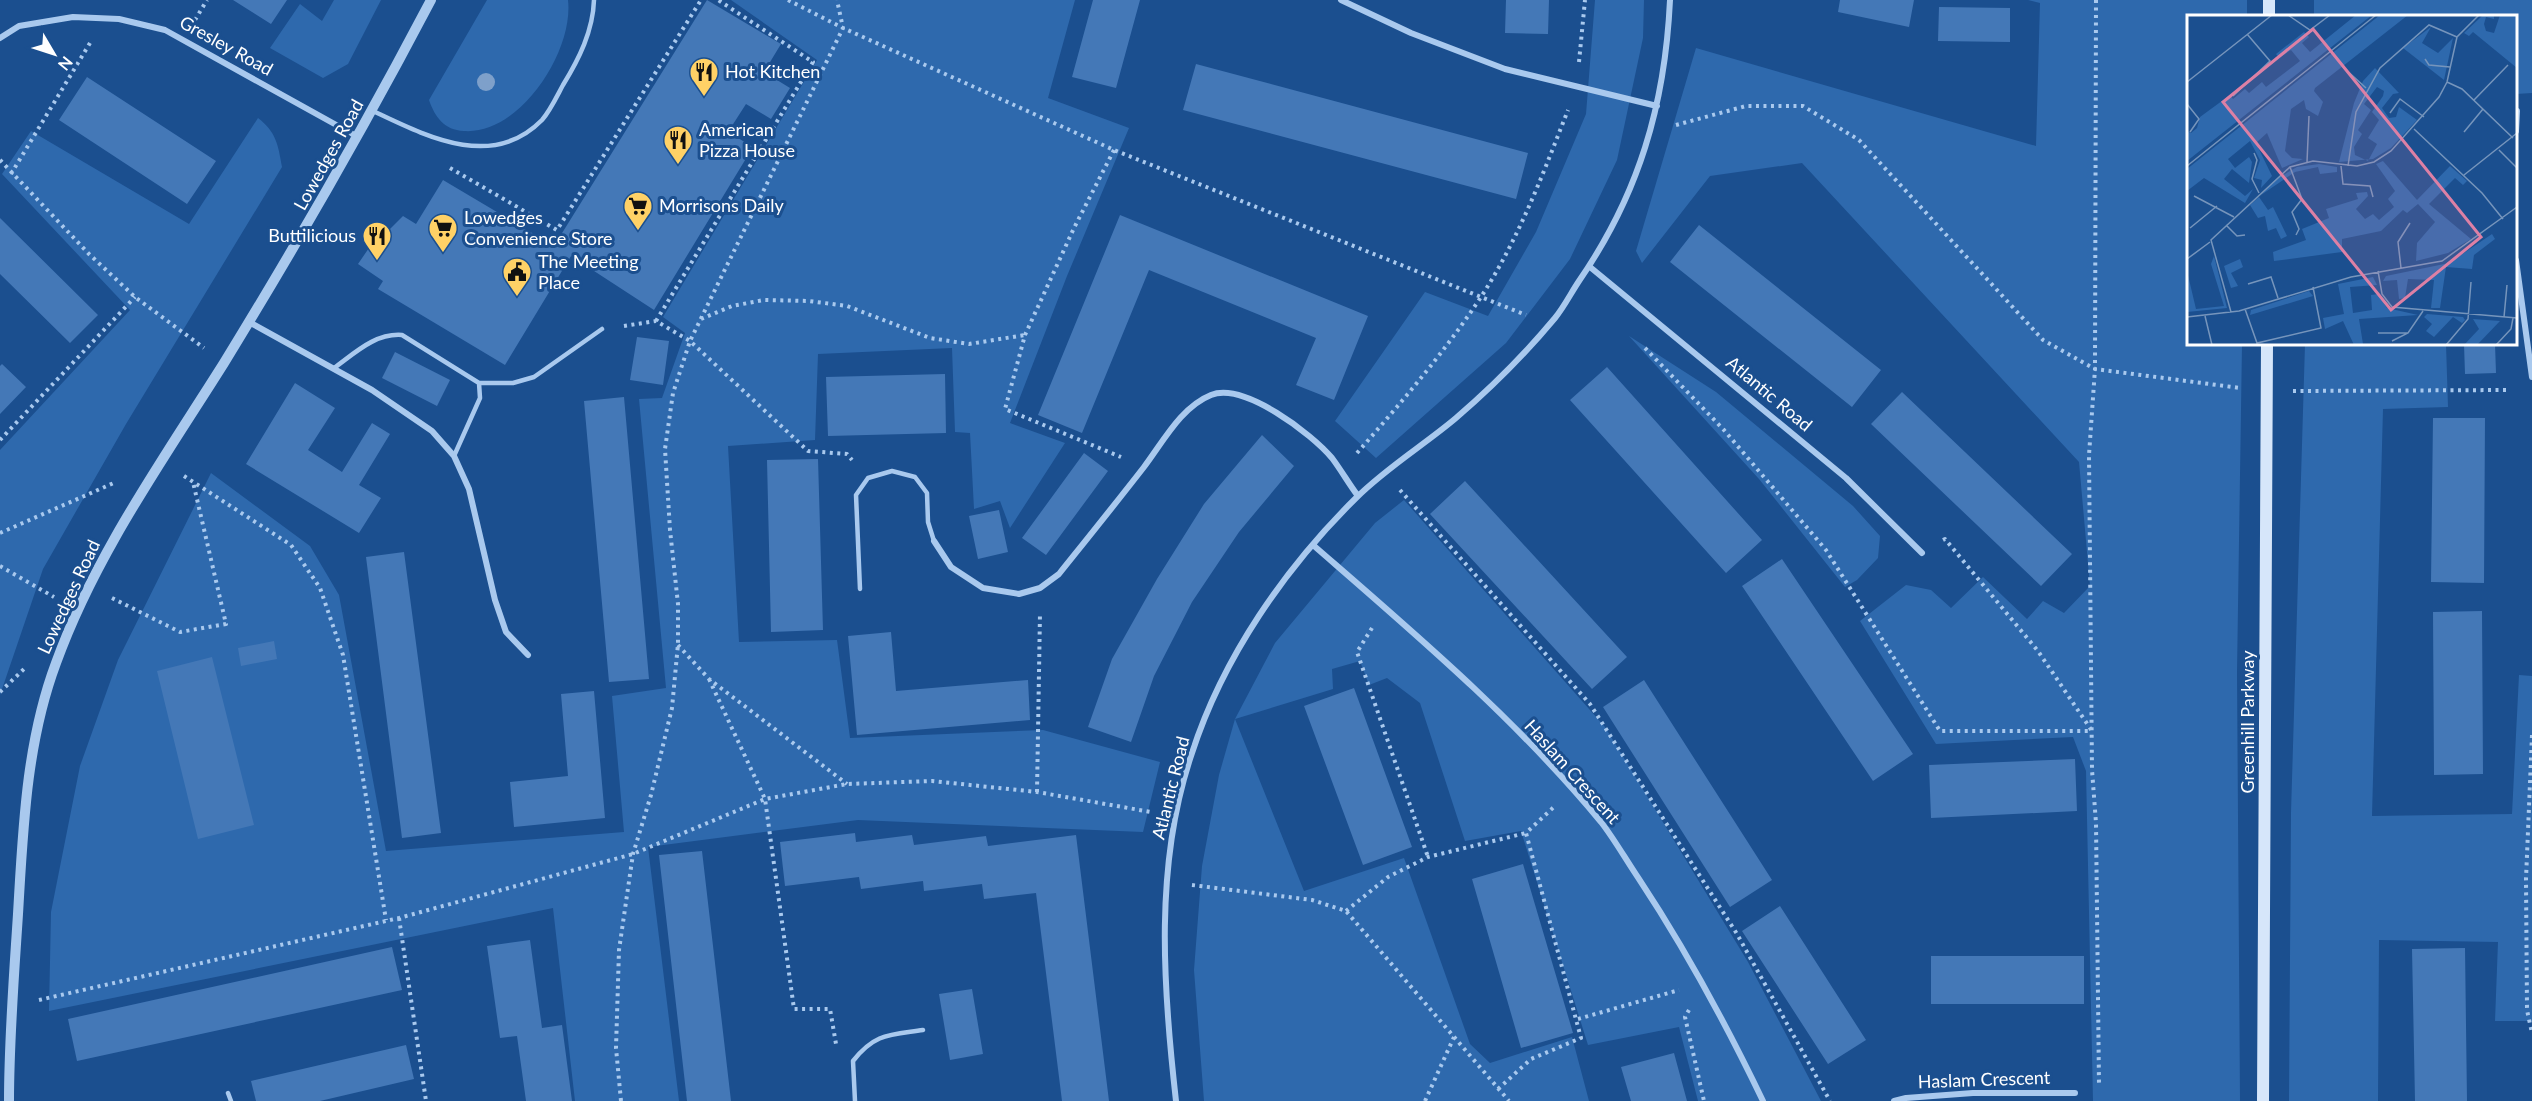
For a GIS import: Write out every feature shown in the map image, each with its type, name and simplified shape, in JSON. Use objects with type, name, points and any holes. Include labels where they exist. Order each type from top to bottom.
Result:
[{"type":"main road","points":[[2269,15],[2270,0]]},
{"type":"main road","name":"Greenhill Parkway","points":[[2263,1101],[2267,345]]},
{"type":"street","name":"Lowedges Road","points":[[9,1101],[12,1006],[25,801],[40,716],[55,665],[77,610],[117,536],[161,461],[249,322],[359,137],[431,0]]},
{"type":"street","points":[[1341,0],[1411,33],[1495,65],[1577,88],[1657,106]]},
{"type":"street","name":"Atlantic Road","points":[[1176,1101],[1168,1025],[1165,951],[1167,882],[1176,816],[1191,753],[1223,677],[1262,611],[1313,544],[1358,496],[1457,417],[1516,361],[1550,324],[1590,267],[1618,218],[1637,173],[1657,106],[1668,49],[1670,0]]},
{"type":"street","name":"Gresley Road","points":[[0,38],[19,26],[73,17],[119,19],[165,30],[359,137]]},
{"type":"street","name":"Atlantic Road","points":[[1590,267],[1846,478],[1922,553]]},
{"type":"street","points":[[2517,268],[2532,377]]},
{"type":"street","points":[[249,322],[372,390],[432,431],[454,456],[469,489],[495,600],[506,632],[528,655]]},
{"type":"street","points":[[934,541],[951,567],[983,588],[1019,594],[1040,588],[1059,574],[1193,405],[1214,394],[1235,394],[1268,407],[1306,434],[1331,457],[1358,496]]},
{"type":"street","name":"Haslam Crescent","points":[[1313,544],[1442,658],[1533,747],[1608,833],[1669,924],[1729,1029],[1763,1101]]},
{"type":"street","name":"Haslam Crescent","points":[[1894,1101],[1973,1093],[2075,1093]]},
{"type":"lane","points":[[373,111],[423,135],[469,148],[517,140],[543,119],[577,62],[594,18],[594,0]]},
{"type":"lane","points":[[334,368],[372,341],[390,334],[402,335],[479,383],[513,383],[534,377],[602,329]]},
{"type":"lane","points":[[454,456],[480,398],[479,383]]},
{"type":"lane","points":[[860,589],[856,495],[868,478],[892,471],[915,477],[927,493],[928,522],[934,541]]},
{"type":"lane","points":[[855,1101],[853,1061],[866,1044],[888,1035],[923,1030]]},
{"type":"lane","points":[[228,1093],[231,1101]]},
{"type":"path","points":[[423,135],[438,161],[557,230],[701,0]]},
{"type":"path","points":[[656,321],[813,62],[718,0]]},
{"type":"path","points":[[788,0],[843,28],[1114,150],[1550,324]]},
{"type":"path","points":[[621,1101],[616,1047],[619,950],[633,854],[651,795],[672,708],[678,644],[678,604],[670,530],[665,448],[673,393],[690,341],[843,28],[837,0]]},
{"type":"path","points":[[1341,472],[1419,381],[1480,298],[1531,205],[1577,88],[1585,0]]},
{"type":"path","points":[[2096,0],[2095,369],[2089,455],[2099,1096]]},
{"type":"path","points":[[11,174],[105,18]]},
{"type":"path","points":[[1648,133],[1746,106],[1803,106],[1859,140],[2043,340],[2095,369],[2267,392],[2520,390]]},
{"type":"path","points":[[1114,150],[1074,228],[1025,335],[1005,409],[1144,467]]},
{"type":"path","points":[[0,160],[89,254],[135,297],[224,363]]},
{"type":"path","points":[[0,440],[135,297]]},
{"type":"path","points":[[701,319],[732,306],[764,300],[809,301],[847,306],[930,338],[969,344],[1025,335]]},
{"type":"path","points":[[602,329],[656,321],[690,341],[808,451],[847,454],[868,478]]},
{"type":"path","points":[[1644,347],[1724,430],[1826,550],[1940,732],[2092,731]]},
{"type":"path","points":[[161,461],[291,545],[320,588],[343,655],[386,920]]},
{"type":"path","points":[[1386,474],[1590,704],[1737,934],[1830,1101]]},
{"type":"path","points":[[0,533],[118,481]]},
{"type":"path","points":[[89,587],[180,632],[226,624],[192,482]]},
{"type":"path","points":[[1922,553],[1945,539],[2038,651],[2092,731]]},
{"type":"path","points":[[0,566],[77,610]]},
{"type":"path","points":[[1037,792],[1040,588]]},
{"type":"path","points":[[1385,608],[1357,652],[1428,857]]},
{"type":"path","points":[[678,644],[709,679],[847,784]]},
{"type":"path","points":[[709,679],[765,799],[794,1009],[830,1009],[837,1046],[853,1061]]},
{"type":"path","points":[[2532,735],[2526,879],[2527,1010],[2532,1033]]},
{"type":"path","points":[[12,1006],[399,918],[633,854],[765,799],[847,784],[932,781],[1037,792],[1176,816]]},
{"type":"path","points":[[1346,911],[1388,877],[1428,857],[1526,833],[1572,790]]},
{"type":"path","points":[[1498,1089],[1531,1059],[1581,1038],[1578,1019],[1526,833]]},
{"type":"path","points":[[1167,882],[1312,900],[1346,911],[1509,1101]]},
{"type":"path","points":[[399,918],[416,1047],[426,1101]]},
{"type":"path","points":[[1578,1019],[1702,983]]},
{"type":"path","points":[[1702,983],[1685,1017],[1704,1101]]},
{"type":"path","points":[[1425,1101],[1454,1037]]},
{"type":"shaded area","points":[[334,0],[381,0],[348,64],[323,78],[270,48],[300,4],[322,21]]},
{"type":"shaded area","points":[[487,0],[568,0],[568,20],[562,43],[552,65],[539,86],[523,105],[505,119],[485,129],[457,130],[441,121],[429,100]]},
{"type":"shaded area","points":[[731,0],[1075,0],[1048,98],[1129,128],[1067,276],[1010,423],[1065,443],[1010,528],[1000,501],[974,509],[970,433],[955,432],[952,348],[818,354],[815,440],[728,446],[739,642],[837,640],[850,738],[1043,730],[1160,762],[1143,832],[858,820],[648,847],[679,1101],[575,1101],[553,908],[49,1011],[51,912],[80,766],[118,660],[211,473],[310,546],[339,595],[386,851],[624,832],[612,696],[666,688],[639,399],[662,398],[685,333],[663,317],[817,60]]},
{"type":"shaded area","points":[[1595,0],[1644,0],[1643,38],[1617,160],[1570,259],[1506,343],[1376,458],[1335,421],[1425,292],[1488,316],[1536,232],[1586,114]]},
{"type":"shaded area","points":[[2028,0],[2247,0],[2247,15],[2187,15],[2187,345],[2242,345],[2237,673],[2240,1101],[2093,1101],[2086,771],[2073,737],[1936,744],[1860,621],[1906,585],[1931,590],[1951,608],[1983,577],[2027,619],[2043,601],[2064,613],[2090,586],[2079,462],[1802,163],[1710,176],[1642,263],[1636,251],[1696,48],[2036,146],[2040,3]]},
{"type":"shaded area","points":[[2314,0],[2532,0],[2532,93],[2517,94],[2517,15],[2314,15]]},
{"type":"shaded area","points":[[258,118],[269,128],[275,139],[282,167],[126,424],[43,569],[0,695],[0,450],[130,310],[2,174],[31,131],[189,224]]},
{"type":"shaded area","points":[[1629,336],[1716,392],[1853,506],[1880,536],[1878,558],[1857,580],[1845,587],[1759,479]]},
{"type":"shaded area","points":[[2305,345],[2446,345],[2448,407],[2383,409],[2372,816],[2512,814],[2519,675],[2532,676],[2532,1021],[2495,1021],[2498,942],[2379,940],[2378,1101],[2289,1101],[2291,813]]},
{"type":"shaded area","points":[[1404,500],[1605,727],[1748,962],[1821,1101],[1698,1101],[1679,1027],[1588,1045],[1521,831],[1465,841],[1420,703],[1387,678],[1369,685],[1360,661],[1332,669],[1333,689],[1235,719],[1275,643],[1375,523]]},
{"type":"shaded area","points":[[1235,719],[1304,891],[1404,858],[1470,1044],[1490,1063],[1572,1037],[1589,1101],[1204,1101],[1194,970],[1202,866],[1219,775]]},
{"type":"building","points":[[233,0],[287,0],[271,24]]},
{"type":"building","points":[[707,0],[781,44],[764,72],[790,88],[771,119],[746,104],[728,132],[753,147],[654,310],[571,256],[505,365],[378,289],[383,281],[358,264],[371,245],[375,247],[403,216],[416,224],[443,180],[554,246]]},
{"type":"building","points":[[1093,0],[1140,0],[1116,88],[1072,77]]},
{"type":"building","points":[[1506,0],[1549,0],[1548,34],[1505,33]]},
{"type":"building","points":[[1840,0],[1914,0],[1909,27],[1838,12]]},
{"type":"building","points":[[1939,7],[2010,8],[2010,42],[1938,41]]},
{"type":"building","points":[[1196,64],[1528,153],[1516,199],[1183,110]]},
{"type":"building","points":[[87,77],[216,161],[187,204],[59,120]]},
{"type":"building","points":[[1120,215],[1368,316],[1334,400],[1296,385],[1316,338],[1149,270],[1082,433],[1038,415]]},
{"type":"building","points":[[0,218],[98,315],[70,343],[0,274]]},
{"type":"building","points":[[1699,225],[1881,370],[1852,407],[1670,262]]},
{"type":"building","points":[[637,337],[669,341],[663,385],[630,380]]},
{"type":"building","points":[[2464,345],[2495,345],[2496,373],[2465,374]]},
{"type":"building","points":[[395,352],[450,380],[437,406],[382,378]]},
{"type":"building","points":[[2,364],[26,387],[0,414],[0,366]]},
{"type":"building","points":[[1607,367],[1762,540],[1726,573],[1570,400]]},
{"type":"building","points":[[945,374],[946,433],[828,436],[826,377]]},
{"type":"building","points":[[295,383],[335,408],[308,450],[342,472],[372,423],[390,434],[359,485],[381,498],[359,533],[246,464]]},
{"type":"building","points":[[1902,392],[2072,554],[2041,586],[1871,424]]},
{"type":"building","points":[[624,397],[649,679],[609,682],[584,401]]},
{"type":"building","points":[[2433,418],[2485,418],[2484,583],[2431,582]]},
{"type":"building","points":[[1262,435],[1294,466],[1239,532],[1192,602],[1154,676],[1131,742],[1088,727],[1112,659],[1157,579],[1204,504]]},
{"type":"building","points":[[1084,453],[1108,471],[1046,555],[1022,538]]},
{"type":"building","points":[[818,459],[823,630],[771,632],[767,460]]},
{"type":"building","points":[[1465,481],[1627,657],[1592,689],[1430,514]]},
{"type":"building","points":[[999,510],[1008,552],[978,559],[969,516]]},
{"type":"building","points":[[404,552],[441,833],[402,838],[366,557]]},
{"type":"building","points":[[1782,559],[1913,754],[1873,781],[1742,586]]},
{"type":"building","points":[[2482,611],[2483,774],[2434,775],[2433,612]]},
{"type":"building","points":[[891,632],[896,691],[1028,680],[1030,720],[857,735],[848,636]]},
{"type":"building","points":[[274,641],[277,659],[241,666],[238,648]]},
{"type":"building","points":[[212,657],[254,825],[198,839],[157,671]]},
{"type":"building","points":[[1644,680],[1772,880],[1730,907],[1603,707]]},
{"type":"building","points":[[1354,688],[1412,847],[1363,865],[1304,706]]},
{"type":"building","points":[[594,691],[605,818],[514,827],[510,782],[568,776],[561,694]]},
{"type":"building","points":[[2075,759],[2077,811],[1931,818],[1929,765]]},
{"type":"building","points":[[855,833],[856,842],[912,835],[914,845],[986,836],[988,846],[1076,835],[1109,1101],[1062,1101],[1036,893],[984,899],[982,884],[924,891],[923,881],[861,889],[859,877],[785,886],[780,842]]},
{"type":"building","points":[[702,851],[731,1101],[687,1101],[659,855]]},
{"type":"building","points":[[1523,864],[1573,1033],[1521,1048],[1472,879]]},
{"type":"building","points":[[1780,906],[1866,1040],[1828,1064],[1742,931]]},
{"type":"building","points":[[530,940],[542,1028],[562,1025],[572,1101],[526,1101],[517,1036],[500,1038],[487,946]]},
{"type":"building","points":[[392,947],[402,990],[77,1061],[68,1019]]},
{"type":"building","points":[[2465,948],[2467,1101],[2415,1101],[2412,949]]},
{"type":"building","points":[[1931,956],[2084,956],[2084,1004],[1931,1004]]},
{"type":"building","points":[[972,989],[983,1054],[950,1060],[939,994]]},
{"type":"building","points":[[406,1045],[414,1079],[320,1101],[256,1101],[251,1081]]},
{"type":"building","points":[[1674,1053],[1687,1101],[1631,1101],[1621,1067]]},
{"type":"place","name":"Hot Kitchen","points":[[704,98]]},
{"type":"place","name":"American Pizza House","points":[[678,166]]},
{"type":"place","name":"Morrisons Daily","points":[[638,232]]},
{"type":"place","name":"Lowedges Convenience Store","points":[[443,254]]},
{"type":"place","name":"Buttilicious","points":[[377,262]]},
{"type":"place","name":"The Meeting Place","points":[[517,298]]}]
